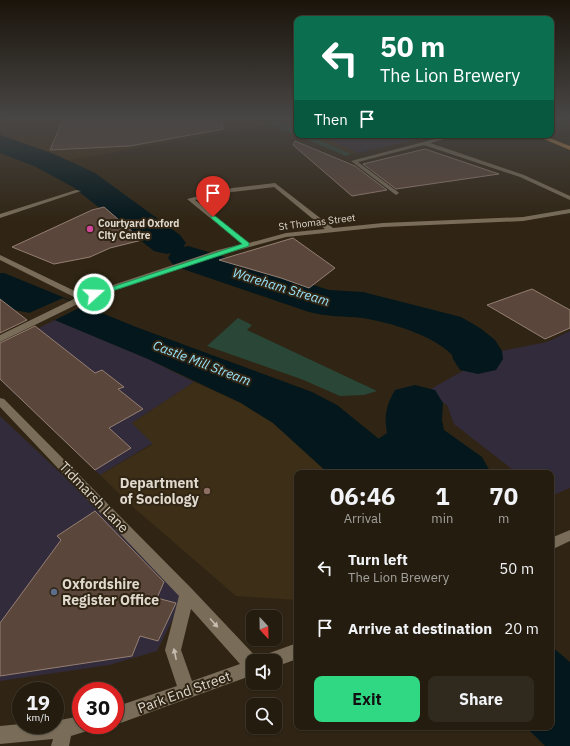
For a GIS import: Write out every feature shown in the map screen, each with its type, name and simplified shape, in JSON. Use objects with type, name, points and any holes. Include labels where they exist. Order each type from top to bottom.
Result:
[{"type":"street","points":[[390,152],[354,161],[396,193]]},
{"type":"street","points":[[450,152],[522,176],[570,198]]},
{"type":"street","points":[[247,245],[190,199],[232,190],[275,185],[330,230]]},
{"type":"street","points":[[0,216],[78,191]]},
{"type":"street","name":"St Thomas Street","points":[[79,300],[221,252],[286,235],[383,225],[524,219],[570,211]]},
{"type":"street","points":[[0,257],[79,300]]},
{"type":"street","points":[[0,339],[79,300]]},
{"type":"street","name":"Tidmarsh Lane","points":[[0,401],[188,594],[246,659]]},
{"type":"street","points":[[554,543],[570,536]]},
{"type":"street","points":[[187,691],[173,650],[188,594]]},
{"type":"street","points":[[282,657],[294,652]]},
{"type":"street","name":"Park End Street","points":[[124,713],[246,670]]},
{"type":"street","points":[[0,735],[62,738],[72,731]]},
{"type":"shaded area","points":[[42,152],[115,152],[69,160]]},
{"type":"shaded area","points":[[346,152],[358,153],[351,154]]},
{"type":"shaded area","points":[[55,320],[148,359],[194,382],[132,423],[153,443],[100,475],[0,380],[0,347]]},
{"type":"shaded area","points":[[570,331],[570,488],[554,495],[554,470],[513,470],[454,424],[447,405],[424,393],[496,352],[547,342]]},
{"type":"shaded area","name":"Department of Sociology","points":[[194,382],[241,403],[273,423],[325,470],[294,470],[294,600],[236,596],[132,506],[100,475],[153,444],[132,423]]},
{"type":"shaded area","points":[[0,416],[87,498],[184,596],[157,651],[109,665],[0,681]]},
{"type":"green space","points":[[336,152],[346,152],[351,154],[346,156]]},
{"type":"green space","points":[[238,318],[252,325],[247,330],[377,391],[364,395],[340,396],[301,379],[207,346]]},
{"type":"water","name":"Castle Mill Stream","points":[[0,273],[4,273],[136,327],[312,392],[337,405],[417,470],[325,470],[273,423],[241,403],[148,359],[45,316],[0,307]]},
{"type":"water","points":[[554,649],[570,662],[570,746],[545,746],[529,730],[554,730]]},
{"type":"pier","points":[[63,298],[83,306],[55,320],[29,313]]},
{"type":"building","points":[[301,152],[321,152],[355,166],[387,190],[352,196]]},
{"type":"building","points":[[413,152],[433,152],[499,174],[396,189],[363,164]]},
{"type":"building","name":"Courtyard Oxford City Centre","points":[[104,207],[142,240],[110,248],[90,257],[54,264],[12,247],[92,210]]},
{"type":"building","points":[[293,238],[335,268],[309,288],[281,278],[219,260]]},
{"type":"building","points":[[532,289],[570,310],[570,328],[545,339],[487,305]]},
{"type":"building","points":[[0,299],[27,320],[0,333]]},
{"type":"building","points":[[35,326],[95,373],[102,370],[124,387],[118,389],[143,409],[109,428],[131,448],[95,470],[0,379],[0,343]]},
{"type":"building","name":"Oxfordshire Register Office","points":[[95,511],[164,582],[157,598],[176,603],[158,641],[140,636],[132,656],[0,676],[0,623],[61,540],[57,536]]},
{"type":"waterway","name":"Wareham Stream","points":[[23,152],[44,160],[84,180],[167,243]]},
{"type":"waterway","name":"Wareham Stream","points":[[188,258],[325,303],[363,305],[416,318],[444,327],[463,338],[477,351],[478,359]]},
{"type":"waterway","name":"Wareham Stream","points":[[415,403],[413,420],[418,441]]},
{"type":"waterway","name":"Wareham Stream","points":[[381,468],[418,441]]},
{"type":"waterway","name":"Wareham Stream","points":[[418,441],[456,470]]},
{"type":"place","name":"Courtyard Oxford City Centre","points":[[90,229]]},
{"type":"place","name":"Department of Sociology","points":[[207,491]]},
{"type":"place","name":"Oxfordshire Register Office","points":[[54,592]]},
{"type":"route","points":[[94,294],[177,266],[247,245],[213,217]]}]
